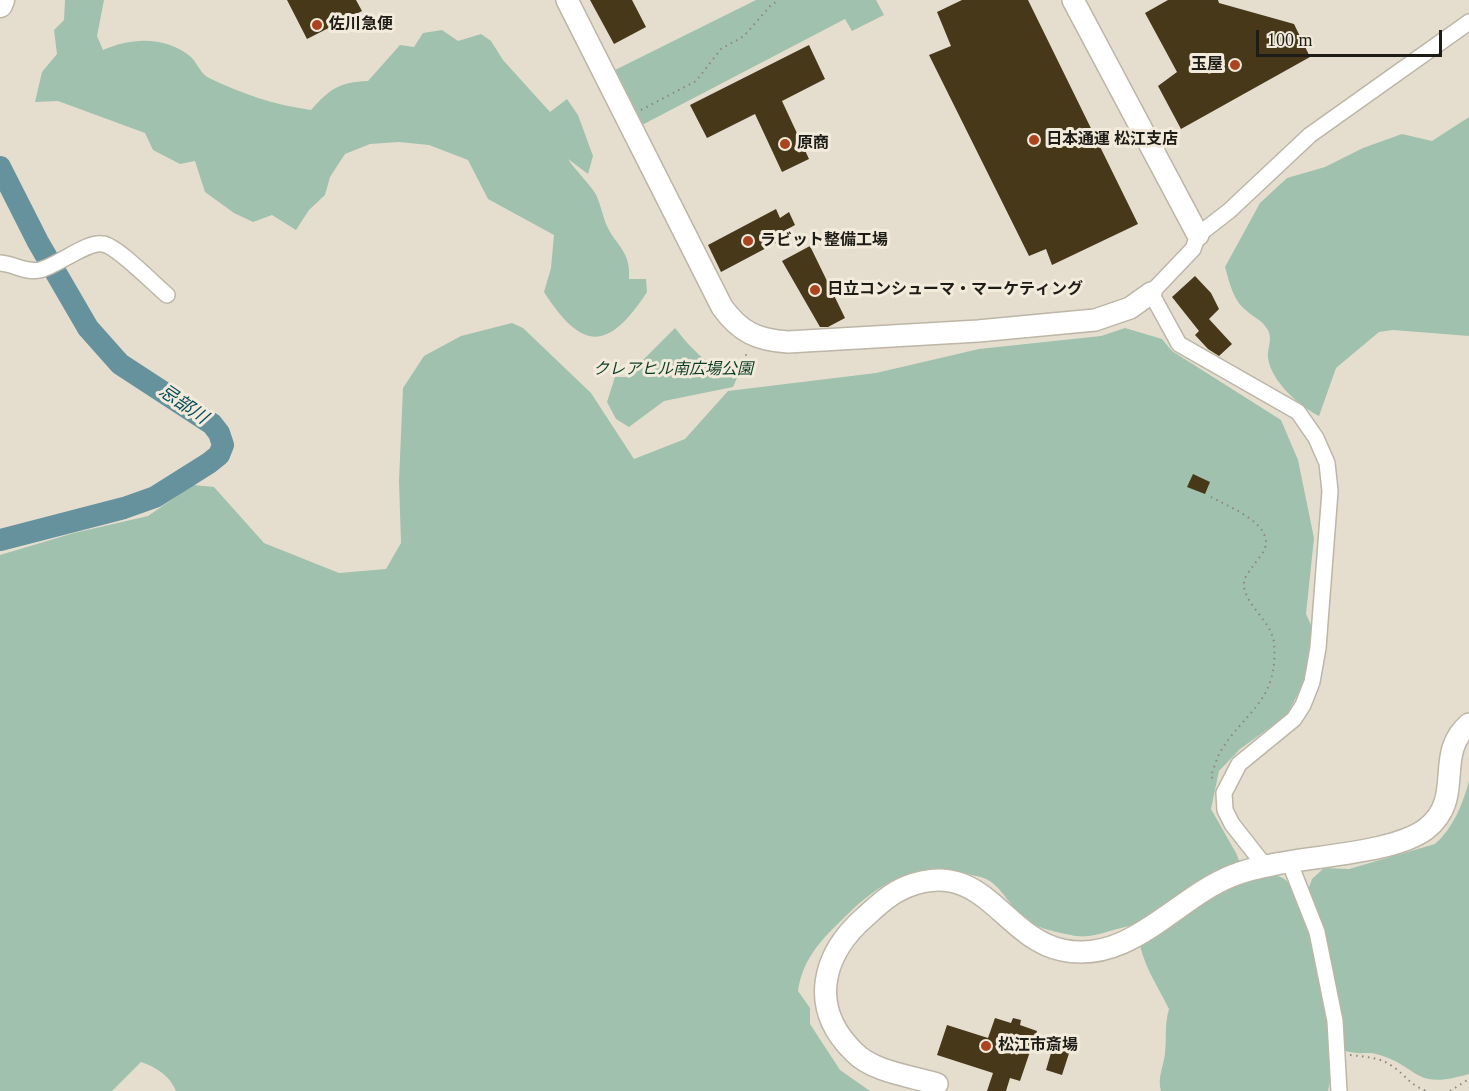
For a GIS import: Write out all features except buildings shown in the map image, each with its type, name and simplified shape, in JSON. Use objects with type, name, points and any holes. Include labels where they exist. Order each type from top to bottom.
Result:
[{"type":"main road","points":[[0,5],[2,0]]},
{"type":"street","points":[[567,0],[722,306],[734,322],[750,335],[766,341],[788,342],[978,331],[1095,320],[1130,308],[1150,293],[1193,249],[1198,235],[1229,212],[1311,135],[1469,22]]},
{"type":"street","points":[[1073,0],[1198,235]]},
{"type":"street","points":[[0,263],[26,270],[38,270],[63,261],[89,244],[104,244],[119,253],[167,295]]},
{"type":"street","points":[[1150,293],[1179,344],[1298,412],[1316,438],[1327,463],[1330,491],[1318,648],[1312,682],[1303,705],[1293,719],[1239,764],[1224,793],[1226,810],[1232,824],[1265,866]]},
{"type":"street","points":[[937,1084],[873,1064],[855,1054],[837,1030],[828,1010],[825,988],[829,966],[837,948],[847,933],[892,894],[918,883],[933,881],[962,885],[986,896],[1031,938],[1060,950],[1088,952],[1130,940],[1220,880],[1265,866],[1379,846],[1412,837],[1424,830],[1447,803],[1450,781],[1449,757],[1459,734],[1469,724]]},
{"type":"street","points":[[1289,861],[1317,932],[1335,1021],[1339,1054],[1339,1091]]},
{"type":"path","points":[[632,115],[696,81],[721,49],[744,36],[771,5],[779,0]]},
{"type":"path","points":[[737,378],[750,344]]},
{"type":"path","points":[[1211,496],[1252,521],[1262,531],[1266,542],[1264,551],[1245,577],[1244,588],[1274,639],[1275,661],[1262,701],[1219,754],[1211,775],[1215,785],[1224,793]]},
{"type":"path","points":[[1339,1054],[1376,1057],[1394,1067],[1413,1086],[1427,1091]]},
{"type":"path","points":[[1450,1091],[1469,1079]]},
{"type":"green space","points":[[65,0],[104,0],[97,36],[103,50],[137,41],[171,45],[191,57],[206,76],[221,84],[272,102],[311,110],[336,88],[350,83],[368,81],[400,45],[414,47],[423,33],[442,30],[458,41],[481,34],[491,41],[503,60],[550,112],[567,99],[578,115],[593,156],[588,174],[568,159],[596,196],[606,224],[628,261],[629,279],[646,279],[647,292],[620,326],[607,334],[595,337],[583,334],[558,311],[544,292],[551,268],[554,235],[488,199],[468,160],[429,145],[399,142],[370,144],[345,154],[330,177],[325,195],[309,210],[296,230],[272,215],[253,222],[234,213],[205,192],[195,161],[180,164],[153,150],[145,133],[58,101],[35,102],[42,72],[57,54],[54,30],[64,20]]},
{"type":"green space","points":[[756,0],[876,0],[884,15],[852,31],[845,19],[642,125],[615,70]]},
{"type":"green space","points":[[1469,117],[1469,336],[1393,330],[1379,332],[1336,368],[1319,416],[1287,392],[1274,375],[1268,358],[1270,337],[1268,330],[1261,321],[1239,303],[1225,267],[1260,203],[1287,178],[1325,167],[1363,148],[1402,134],[1432,141]]},
{"type":"green space","points":[[512,323],[523,328],[591,393],[634,459],[685,439],[728,391],[876,373],[979,349],[1101,336],[1125,328],[1162,339],[1172,351],[1281,420],[1298,460],[1314,538],[1306,614],[1312,627],[1304,682],[1287,715],[1240,749],[1219,771],[1211,809],[1236,853],[1247,880],[1270,875],[1276,876],[1287,881],[1299,894],[1307,893],[1312,879],[1324,868],[1349,869],[1435,844],[1447,831],[1456,815],[1469,781],[1469,1074],[1436,1080],[1418,1075],[1391,1059],[1376,1054],[1353,1053],[1329,1048],[1332,1071],[1328,1091],[1161,1091],[1160,1076],[1166,1047],[1169,1009],[1144,959],[1138,925],[1088,936],[1051,931],[1037,926],[1020,915],[988,880],[951,870],[935,870],[919,871],[889,882],[862,901],[816,948],[801,979],[798,991],[810,1008],[810,1024],[840,1070],[870,1091],[176,1091],[162,1073],[141,1062],[112,1091],[0,1091],[0,555],[74,533],[148,516],[193,485],[214,487],[264,543],[339,573],[386,569],[401,543],[399,481],[403,388],[424,356],[461,336]]},
{"type":"green space","name":"クレアヒル南広場公園","points":[[675,328],[702,358],[737,378],[733,387],[664,401],[629,427],[616,419],[607,402],[615,377],[626,377]]},
{"type":"waterway","name":"忌部川","points":[[0,167],[38,242],[88,328],[120,364],[212,424],[219,433],[223,445],[219,455],[209,463],[155,497],[124,508],[0,540]]},
{"type":"place","name":"佐川急便","points":[[317,25]]},
{"type":"place","name":"玉屋","points":[[1235,65]]},
{"type":"place","name":"日本通運 松江支店","points":[[1034,140]]},
{"type":"place","name":"原商","points":[[785,144]]},
{"type":"place","name":"ラビット整備工場","points":[[748,241]]},
{"type":"place","name":"日立コンシューマ・マーケティング","points":[[815,290]]},
{"type":"place","name":"松江市斎場","points":[[986,1046]]}]
